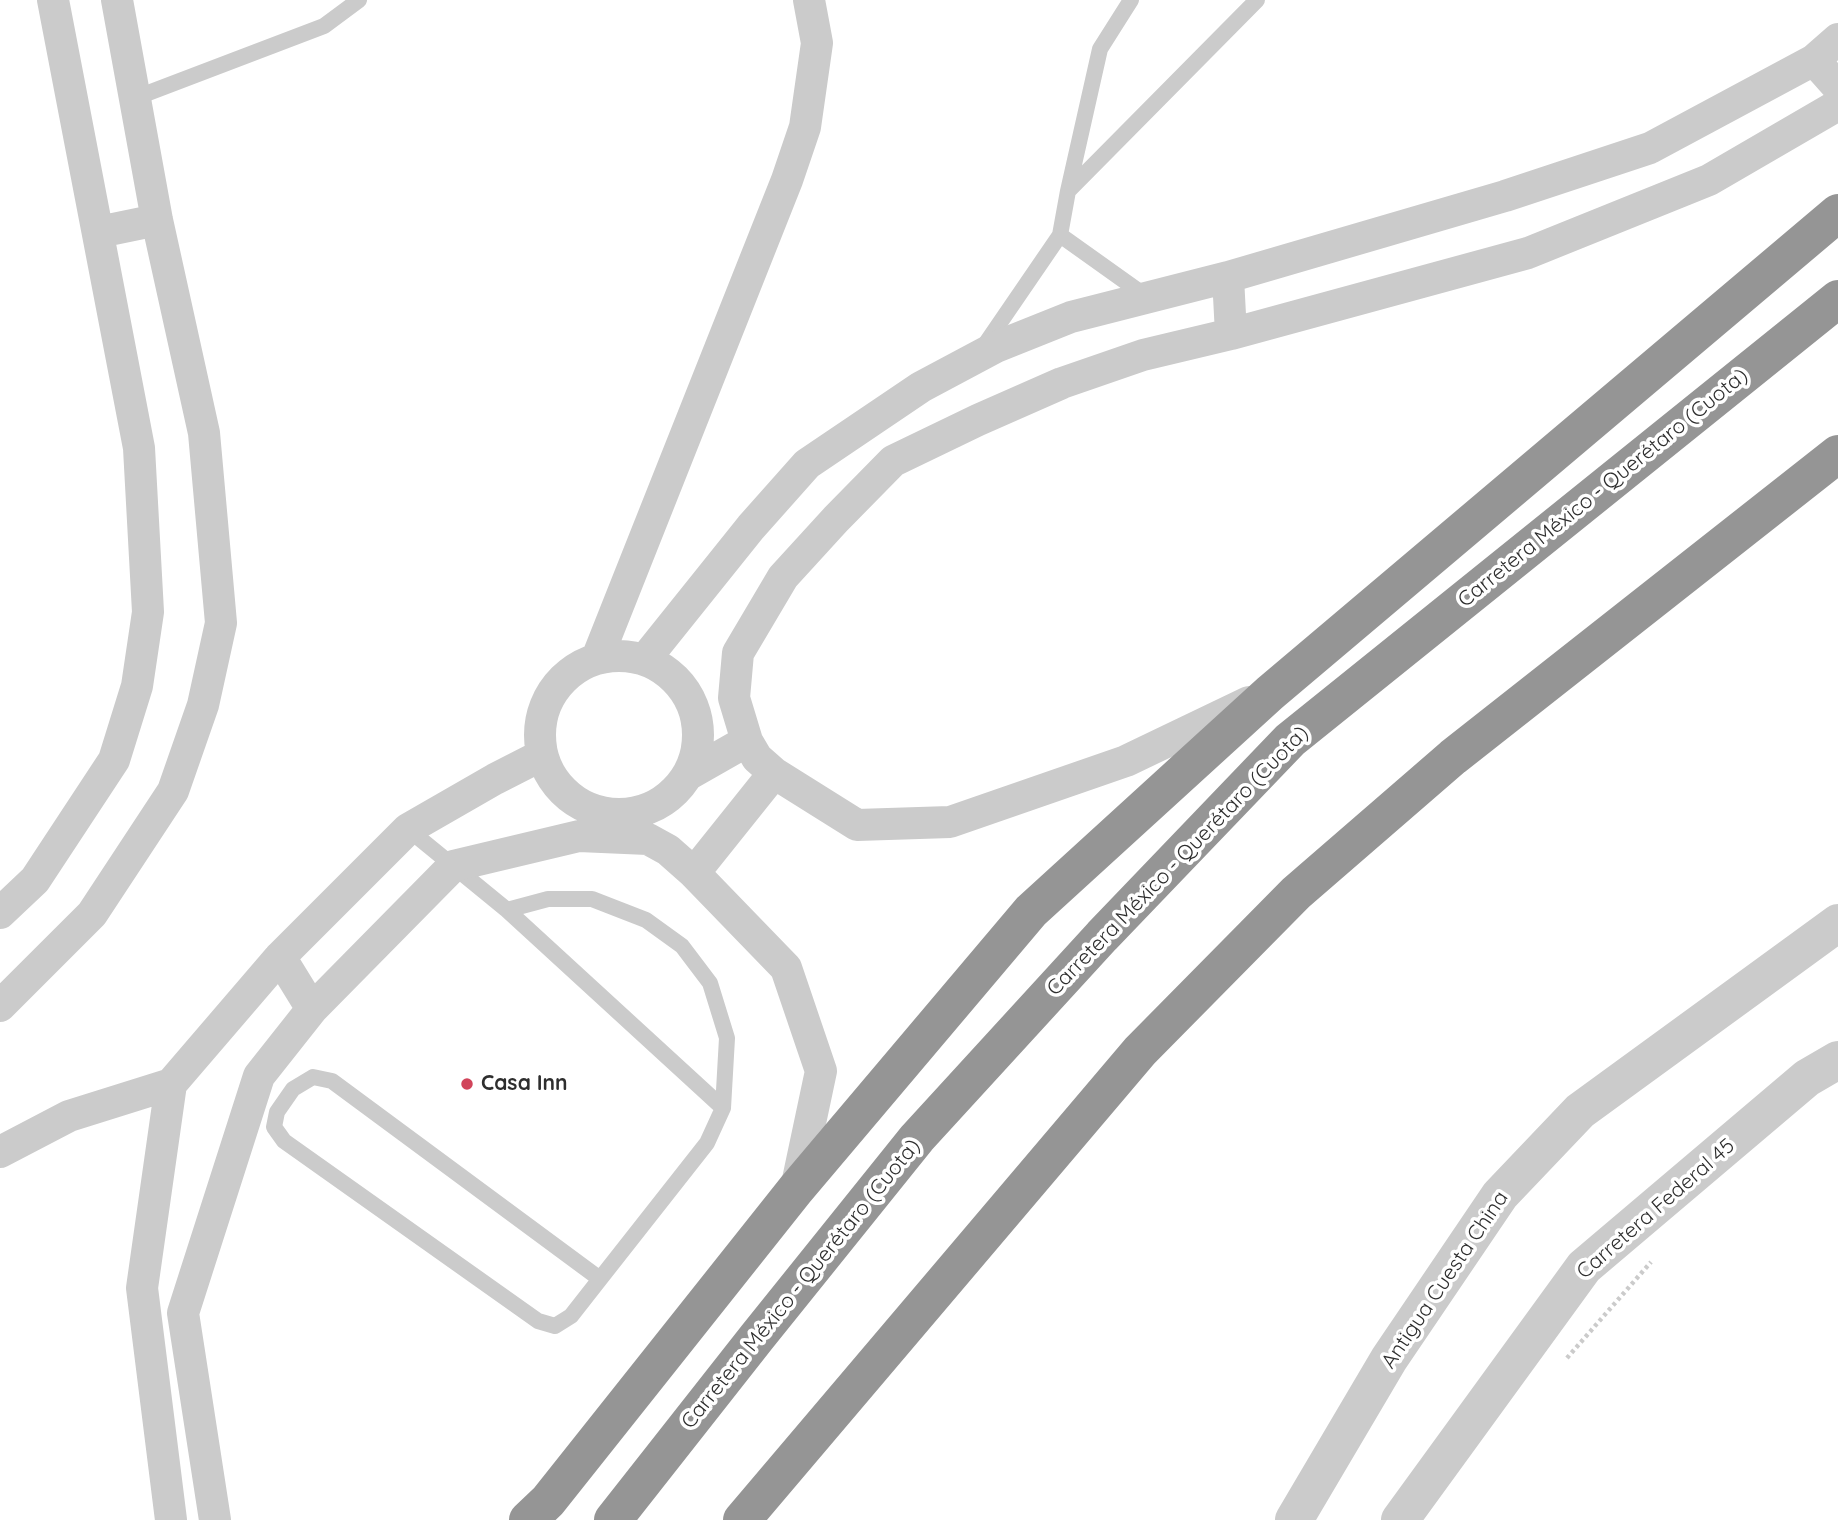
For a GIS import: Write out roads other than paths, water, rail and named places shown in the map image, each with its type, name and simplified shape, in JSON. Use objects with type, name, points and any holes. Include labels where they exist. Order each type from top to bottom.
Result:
[{"type":"highway","points":[[528,1520],[548,1501],[796,1189],[1031,911],[1270,692],[1838,213]]},
{"type":"highway","name":"Carretera México - Querétaro (Cuota)","points":[[613,1520],[917,1138],[1102,936],[1290,740],[1838,299]]},
{"type":"highway","points":[[742,1520],[1140,1051],[1296,893],[1453,757],[1838,454]]},
{"type":"street","points":[[0,912],[35,880],[114,760],[137,686],[148,612],[139,449],[53,0]]},
{"type":"street","points":[[0,1006],[92,914],[173,791],[203,705],[221,623],[204,433],[157,220],[117,0]]},
{"type":"street","points":[[598,656],[787,180],[805,127],[817,43],[809,0]]},
{"type":"street","points":[[646,658],[751,527],[807,464],[920,387],[996,347],[1072,317],[1228,276],[1505,196],[1650,148],[1814,60],[1838,40]]},
{"type":"street","points":[[1814,60],[1838,87]]},
{"type":"street","points":[[1270,692],[1126,761],[950,822],[857,825],[774,773],[757,758],[747,741],[734,698],[738,653],[783,577],[893,461],[1062,383],[1143,355],[1231,334],[1528,253],[1709,180],[1838,104]]},
{"type":"street","points":[[99,232],[157,220]]},
{"type":"street","points":[[1228,276],[1231,334]]},
{"type":"street","points":[[586,824],[561,790],[541,755],[541,721],[555,688],[582,665],[598,656],[627,655],[646,658],[688,694],[699,734],[689,774]]},
{"type":"street","points":[[688,694],[734,698]]},
{"type":"street","points":[[641,827],[689,774],[747,741]]},
{"type":"street","points":[[0,1152],[69,1116],[171,1084],[280,957],[408,829],[541,755]]},
{"type":"street","points":[[694,873],[774,773]]},
{"type":"street","points":[[215,1520],[183,1313],[260,1076],[312,1009],[453,866],[586,824],[641,827],[694,873],[786,968],[821,1071],[796,1189]]},
{"type":"street","name":"Antigua Cuesta China","points":[[1294,1520],[1390,1359],[1500,1195],[1580,1111],[1838,923]]},
{"type":"street","points":[[280,957],[312,1009]]},
{"type":"street","name":"Carretera Federal 45","points":[[1400,1520],[1584,1267],[1807,1078],[1838,1060]]},
{"type":"street","points":[[171,1084],[142,1288],[171,1520]]},
{"type":"lane","points":[[135,98],[324,26],[359,0]]},
{"type":"lane","points":[[976,358],[1059,234],[1100,49],[1131,0]]},
{"type":"lane","points":[[1068,191],[1257,0]]},
{"type":"lane","points":[[1059,234],[1147,297]]},
{"type":"lane","points":[[408,829],[507,910],[723,1108]]},
{"type":"lane","points":[[507,910],[548,899],[592,899],[646,920],[682,946],[710,983],[727,1038],[723,1108],[708,1143],[571,1316],[555,1326],[538,1321],[284,1141],[274,1126],[277,1112],[293,1089],[313,1077],[332,1082],[600,1279]]},
{"type":"place","name":"Casa Inn","points":[[467,1084]]}]
